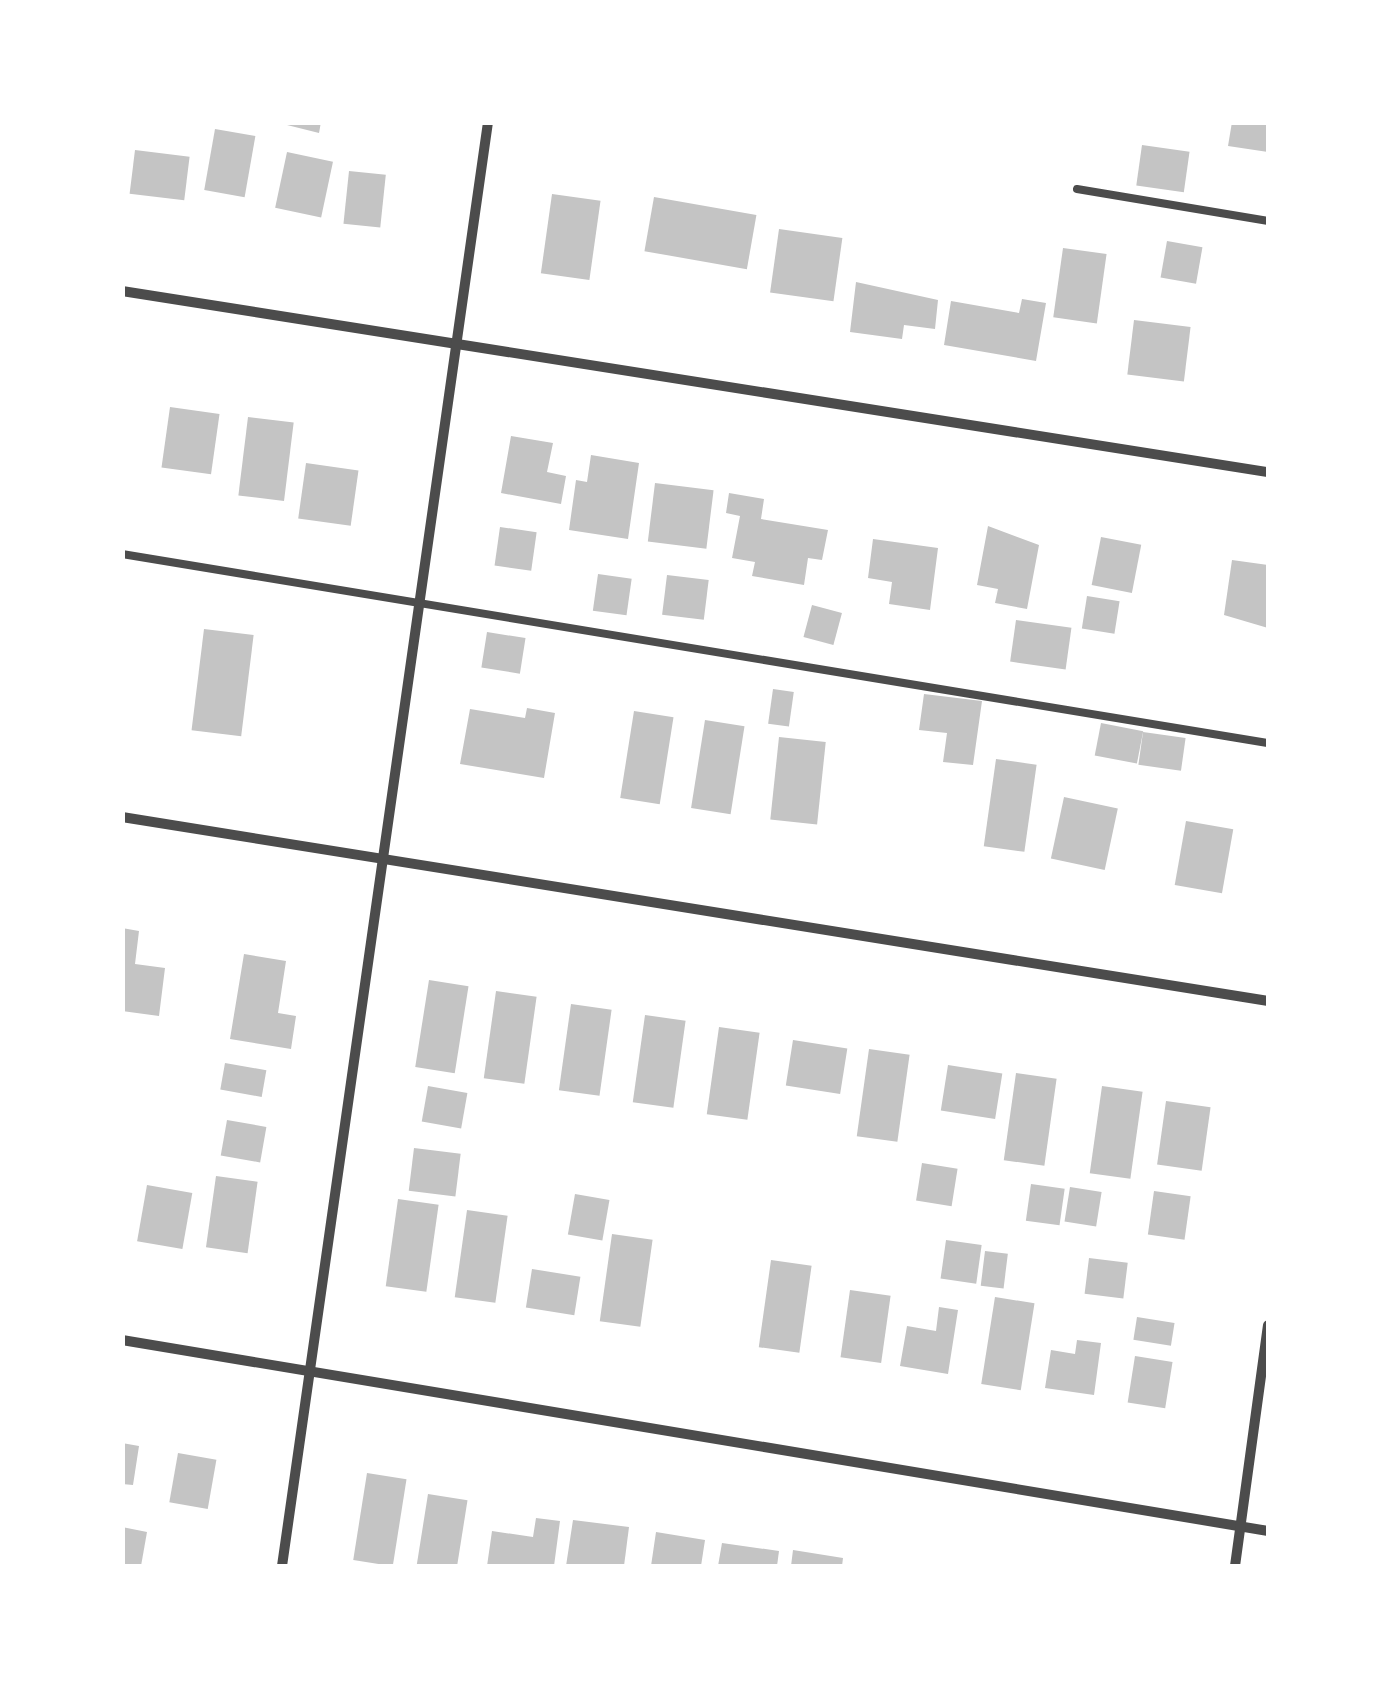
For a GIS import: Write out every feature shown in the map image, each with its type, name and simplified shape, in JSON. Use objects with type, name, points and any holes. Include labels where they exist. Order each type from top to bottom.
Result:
[{"type":"street","points":[[282,1566],[386,859],[488,122]]},
{"type":"street","points":[[122,292],[1268,472]]},
{"type":"street","points":[[122,817],[1268,1001]]},
{"type":"street","points":[[1236,1566],[1268,1324]]},
{"type":"street","points":[[122,1340],[1268,1531]]},
{"type":"lane","points":[[1076,190],[1268,220]]},
{"type":"lane","points":[[122,554],[1268,743]]},
{"type":"building","points":[[275,122],[321,122],[319,133]]},
{"type":"building","points":[[1232,122],[1268,122],[1268,152],[1228,146]]},
{"type":"building","points":[[215,129],[255,136],[245,197],[204,190]]},
{"type":"building","points":[[1142,145],[1190,152],[1184,192],[1136,186]]},
{"type":"building","points":[[135,150],[190,157],[184,200],[130,194]]},
{"type":"building","points":[[287,152],[333,162],[321,218],[275,208]]},
{"type":"building","points":[[349,171],[386,175],[380,228],[343,224]]},
{"type":"building","points":[[552,194],[601,201],[589,280],[541,273]]},
{"type":"building","points":[[654,197],[756,215],[747,269],[644,251]]},
{"type":"building","points":[[779,229],[842,238],[833,301],[770,292]]},
{"type":"building","points":[[1167,241],[1202,247],[1196,284],[1161,277]]},
{"type":"building","points":[[1063,248],[1107,254],[1097,323],[1053,317]]},
{"type":"building","points":[[856,282],[938,300],[935,329],[904,325],[902,339],[850,332]]},
{"type":"building","points":[[1022,299],[1046,303],[1036,361],[944,345],[951,301],[1019,313]]},
{"type":"building","points":[[1134,320],[1191,327],[1184,382],[1127,375]]},
{"type":"building","points":[[170,407],[220,414],[211,474],[162,467]]},
{"type":"building","points":[[248,417],[294,423],[284,501],[238,495]]},
{"type":"building","points":[[511,436],[553,443],[547,472],[566,476],[561,504],[501,493]]},
{"type":"building","points":[[591,455],[639,463],[628,539],[569,530],[576,480],[587,482]]},
{"type":"building","points":[[306,463],[358,470],[351,526],[298,518]]},
{"type":"building","points":[[655,483],[714,490],[706,549],[648,542]]},
{"type":"building","points":[[729,493],[764,499],[761,519],[828,530],[822,560],[808,558],[804,585],[752,576],[755,562],[732,558],[740,516],[726,513]]},
{"type":"building","points":[[988,526],[1039,545],[1027,609],[995,603],[998,589],[977,585]]},
{"type":"building","points":[[500,527],[537,532],[531,571],[495,566]]},
{"type":"building","points":[[1101,537],[1141,545],[1132,593],[1092,585]]},
{"type":"building","points":[[873,539],[938,548],[930,610],[889,604],[892,582],[868,578]]},
{"type":"building","points":[[1232,560],[1268,565],[1268,628],[1224,615]]},
{"type":"building","points":[[598,574],[632,579],[627,615],[593,611]]},
{"type":"building","points":[[667,575],[709,580],[704,620],[662,615]]},
{"type":"building","points":[[1087,596],[1120,601],[1114,634],[1082,629]]},
{"type":"building","points":[[812,605],[842,613],[833,645],[803,637]]},
{"type":"building","points":[[1016,620],[1071,628],[1066,669],[1010,662]]},
{"type":"building","points":[[204,629],[254,635],[241,736],[192,730]]},
{"type":"building","points":[[487,632],[526,638],[520,674],[481,668]]},
{"type":"building","points":[[773,689],[794,692],[789,727],[768,724]]},
{"type":"building","points":[[924,694],[982,701],[973,765],[943,762],[947,733],[919,730]]},
{"type":"building","points":[[527,708],[555,713],[544,778],[460,764],[470,709],[525,718]]},
{"type":"building","points":[[634,711],[674,717],[660,804],[620,798]]},
{"type":"building","points":[[705,720],[745,726],[731,814],[691,808]]},
{"type":"building","points":[[1101,723],[1143,731],[1137,764],[1095,755]]},
{"type":"building","points":[[1143,732],[1186,738],[1181,771],[1138,765]]},
{"type":"building","points":[[779,737],[826,742],[817,824],[770,820]]},
{"type":"building","points":[[996,759],[1037,765],[1024,852],[984,846]]},
{"type":"building","points":[[1064,797],[1118,808],[1105,870],[1051,859]]},
{"type":"building","points":[[1186,821],[1233,829],[1222,893],[1175,885]]},
{"type":"building","points":[[122,928],[139,931],[135,964],[165,968],[159,1016],[122,1011]]},
{"type":"building","points":[[244,954],[286,961],[278,1013],[296,1016],[291,1049],[230,1039]]},
{"type":"building","points":[[429,980],[469,986],[455,1073],[415,1067]]},
{"type":"building","points":[[496,991],[537,997],[524,1084],[484,1078]]},
{"type":"building","points":[[571,1004],[612,1010],[599,1096],[559,1090]]},
{"type":"building","points":[[645,1015],[686,1021],[673,1108],[633,1102]]},
{"type":"building","points":[[719,1027],[760,1033],[747,1120],[707,1114]]},
{"type":"building","points":[[793,1040],[847,1049],[840,1094],[786,1085]]},
{"type":"building","points":[[869,1049],[910,1055],[897,1142],[857,1136]]},
{"type":"building","points":[[225,1063],[266,1070],[262,1097],[220,1090]]},
{"type":"building","points":[[948,1065],[1002,1074],[995,1119],[941,1110]]},
{"type":"building","points":[[1016,1073],[1057,1079],[1044,1166],[1004,1160]]},
{"type":"building","points":[[428,1086],[467,1093],[461,1128],[422,1121]]},
{"type":"building","points":[[1102,1086],[1143,1092],[1130,1179],[1090,1173]]},
{"type":"building","points":[[1166,1101],[1211,1107],[1202,1171],[1157,1164]]},
{"type":"building","points":[[227,1120],[266,1127],[260,1162],[221,1155]]},
{"type":"building","points":[[414,1148],[461,1154],[455,1196],[409,1191]]},
{"type":"building","points":[[922,1163],[958,1169],[952,1206],[916,1201]]},
{"type":"building","points":[[216,1176],[258,1182],[248,1253],[206,1247]]},
{"type":"building","points":[[1031,1184],[1065,1189],[1060,1225],[1026,1221]]},
{"type":"building","points":[[147,1185],[192,1193],[182,1249],[137,1241]]},
{"type":"building","points":[[1070,1187],[1102,1192],[1096,1227],[1065,1222]]},
{"type":"building","points":[[1154,1191],[1191,1196],[1185,1240],[1148,1235]]},
{"type":"building","points":[[575,1194],[609,1200],[602,1240],[568,1234]]},
{"type":"building","points":[[398,1199],[439,1205],[426,1292],[386,1286]]},
{"type":"building","points":[[467,1210],[508,1216],[495,1303],[455,1297]]},
{"type":"building","points":[[612,1234],[653,1240],[640,1327],[600,1321]]},
{"type":"building","points":[[946,1240],[982,1245],[976,1284],[941,1279]]},
{"type":"building","points":[[985,1251],[1008,1254],[1004,1289],[981,1286]]},
{"type":"building","points":[[1089,1258],[1128,1263],[1123,1298],[1085,1294]]},
{"type":"building","points":[[771,1260],[812,1266],[799,1353],[759,1347]]},
{"type":"building","points":[[532,1269],[580,1277],[574,1315],[526,1308]]},
{"type":"building","points":[[850,1290],[891,1296],[881,1363],[841,1357]]},
{"type":"building","points":[[995,1297],[1035,1303],[1021,1390],[981,1384]]},
{"type":"building","points":[[939,1307],[958,1310],[948,1374],[900,1366],[907,1326],[936,1331]]},
{"type":"building","points":[[1137,1317],[1175,1323],[1171,1346],[1133,1340]]},
{"type":"building","points":[[1077,1340],[1101,1343],[1094,1395],[1045,1388],[1051,1350],[1075,1354]]},
{"type":"building","points":[[1135,1356],[1173,1362],[1165,1408],[1128,1402]]},
{"type":"building","points":[[122,1443],[139,1446],[133,1485],[122,1484]]},
{"type":"building","points":[[178,1453],[216,1460],[208,1509],[169,1502]]},
{"type":"building","points":[[367,1473],[407,1479],[393,1566],[353,1560]]},
{"type":"building","points":[[428,1494],[468,1500],[457,1566],[417,1566]]},
{"type":"building","points":[[536,1518],[560,1521],[554,1566],[487,1566],[492,1531],[533,1537]]},
{"type":"building","points":[[573,1520],[629,1527],[624,1566],[566,1566]]},
{"type":"building","points":[[122,1527],[147,1532],[141,1566],[122,1566]]},
{"type":"building","points":[[656,1532],[705,1540],[701,1566],[651,1566]]},
{"type":"building","points":[[722,1543],[779,1551],[777,1566],[718,1566]]},
{"type":"building","points":[[793,1550],[843,1558],[842,1566],[791,1566]]}]
